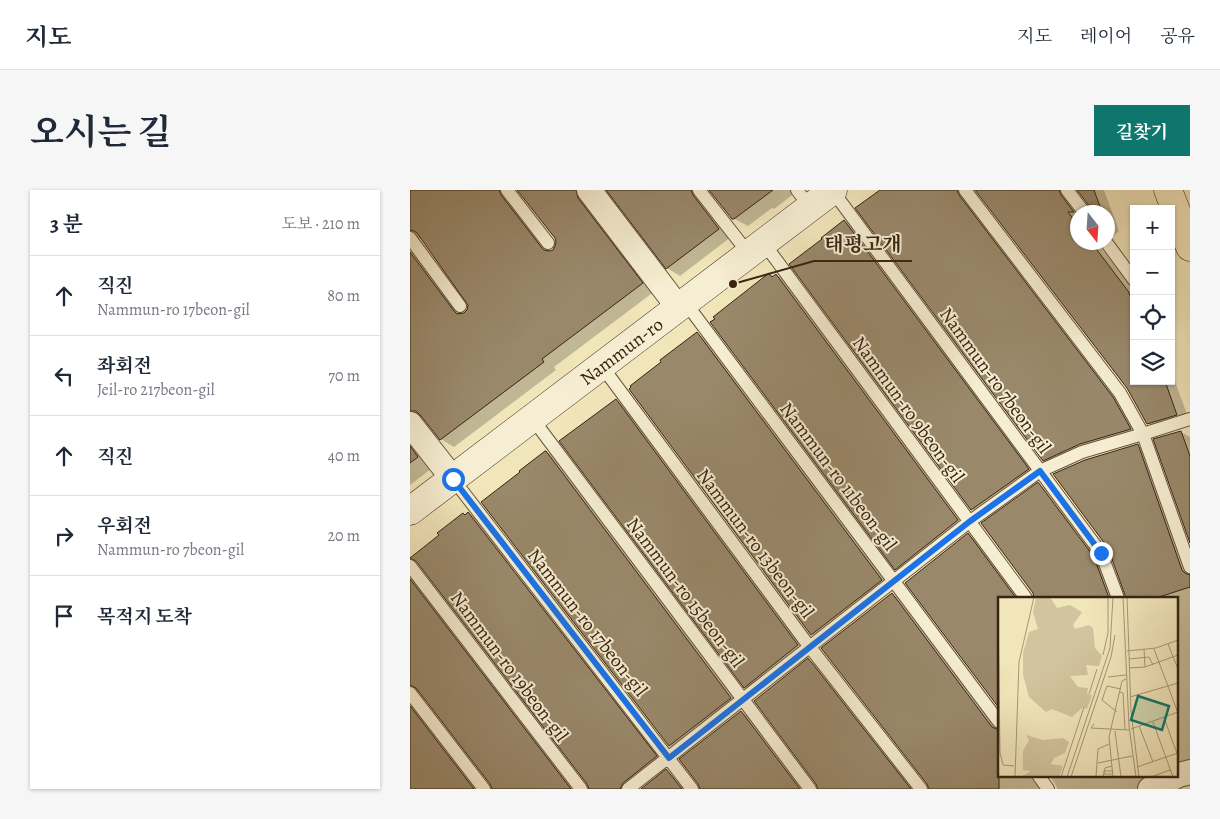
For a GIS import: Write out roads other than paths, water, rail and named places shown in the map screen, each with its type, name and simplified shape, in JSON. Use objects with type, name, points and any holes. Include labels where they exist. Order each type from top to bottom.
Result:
[{"type":"main road","name":"Nammun-ro","points":[[410,512],[756,248],[803,198],[832,190]]},
{"type":"main road","points":[[1168,190],[1190,247]]},
{"type":"street","points":[[588,190],[681,305]]},
{"type":"street","points":[[410,424],[453,479]]},
{"type":"street","points":[[1150,789],[1182,776]]},
{"type":"lane","points":[[507,190],[548,243]]},
{"type":"lane","name":"Nammun-ro 9beon-gil","points":[[699,190],[756,248],[1025,597]]},
{"type":"lane","name":"Nammun-ro 7beon-gil","points":[[832,190],[1101,553],[1118,597]]},
{"type":"lane","points":[[965,190],[1120,393],[1143,434],[1190,567]]},
{"type":"lane","points":[[1067,190],[1079,205]]},
{"type":"lane","points":[[410,238],[460,306]]},
{"type":"lane","points":[[1112,250],[1130,275]]},
{"type":"lane","name":"Nammun-ro 11beon-gil","points":[[681,305],[894,580],[998,721]]},
{"type":"lane","name":"Nammun-ro 13beon-gil","points":[[601,365],[809,646],[921,789]]},
{"type":"lane","name":"Nammun-ro 15beon-gil","points":[[532,418],[810,789]]},
{"type":"lane","points":[[628,789],[969,522],[1040,471],[1082,452],[1190,419]]},
{"type":"lane","name":"Nammun-ro 17beon-gil","points":[[453,479],[692,789]]},
{"type":"lane","name":"Nammun-ro 19beon-gil","points":[[410,566],[580,789]]},
{"type":"lane","points":[[410,693],[484,789]]},
{"type":"lane","points":[[1039,776],[1048,789]]},
{"type":"place","name":"태평고개","points":[[733,284]]}]
